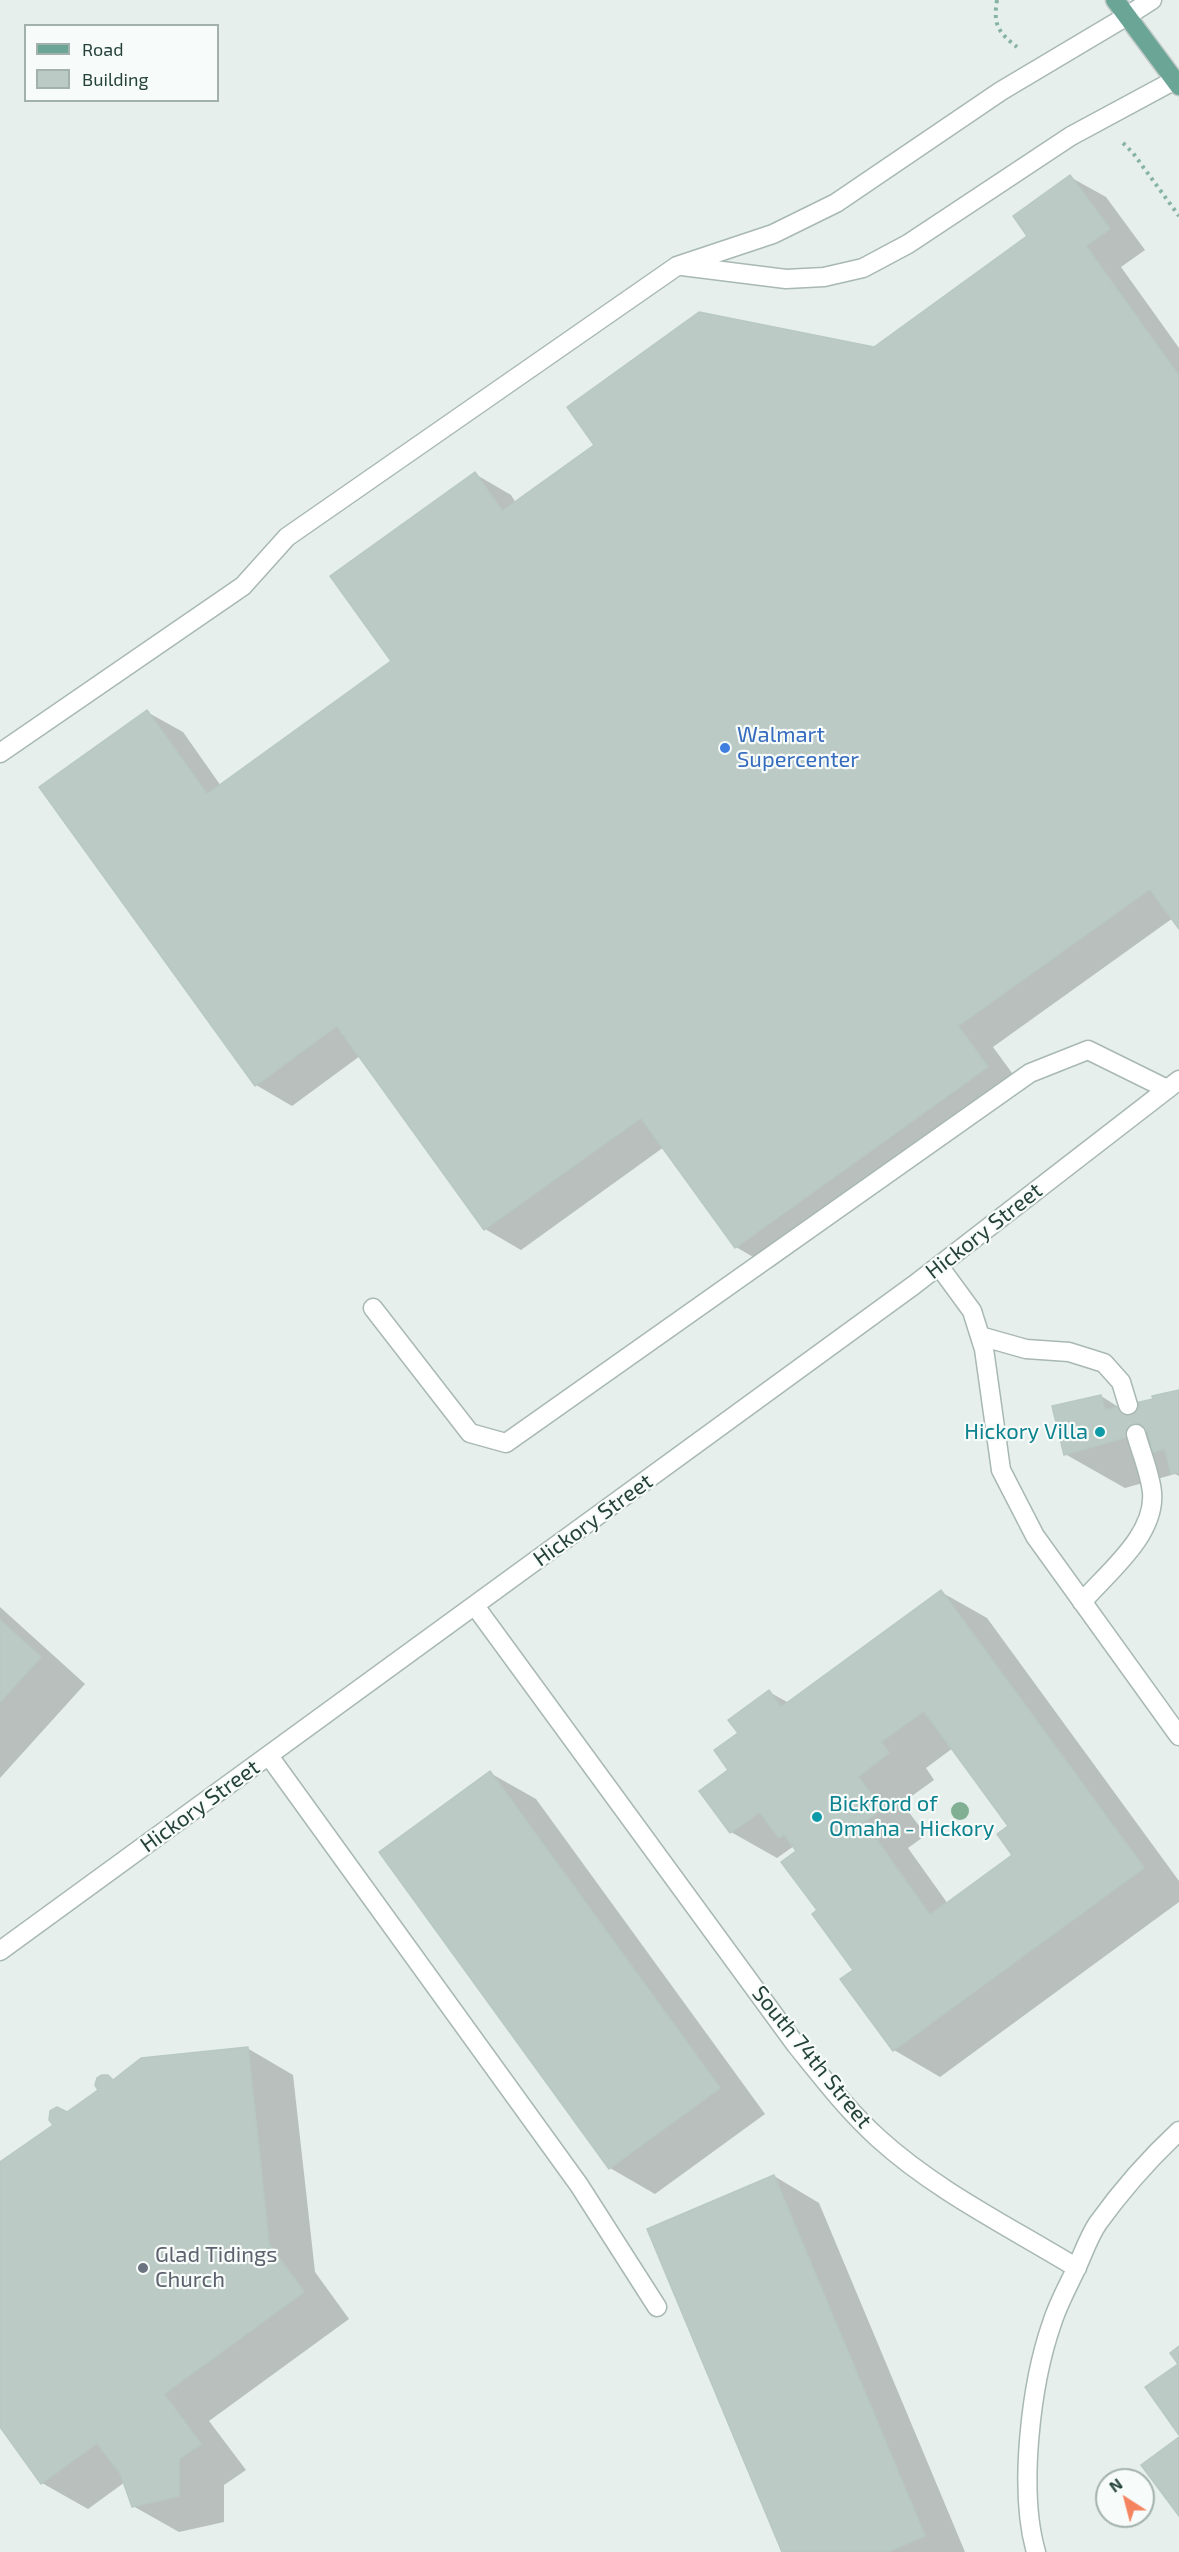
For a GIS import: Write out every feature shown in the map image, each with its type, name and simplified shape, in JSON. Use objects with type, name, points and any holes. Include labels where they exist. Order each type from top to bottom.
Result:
[{"type":"main road","points":[[1115,0],[1178,82]]},
{"type":"street","points":[[0,753],[243,586],[287,537],[677,266],[773,234],[827,208],[1001,91],[1152,0]]},
{"type":"street","points":[[677,266],[786,279],[824,278],[863,268],[908,244],[1071,136],[1178,82]]},
{"type":"street","points":[[373,1308],[470,1433],[506,1443],[1030,1073],[1088,1050],[1173,1085]]},
{"type":"street","name":"Hickory Street","points":[[0,1951],[939,1266],[1173,1085]]},
{"type":"street","points":[[939,1266],[972,1311],[984,1349],[1001,1470],[1035,1536],[1179,1736]]},
{"type":"street","points":[[980,1336],[1026,1349],[1069,1352],[1104,1363],[1121,1382],[1128,1405]]},
{"type":"street","points":[[1082,1602],[1130,1548],[1150,1518],[1152,1491],[1136,1434]]},
{"type":"street","name":"South 74th Street","points":[[475,1606],[796,2045],[842,2102],[878,2138],[923,2174],[1077,2268]]},
{"type":"street","points":[[269,1756],[579,2185],[657,2307]]},
{"type":"street","points":[[1036,2552],[1031,2537],[1028,2482],[1029,2437],[1037,2378],[1052,2322],[1096,2225],[1155,2154],[1179,2131]]},
{"type":"building","name":"Walmart Supercenter","points":[[1070,175],[1110,229],[1086,246],[1179,376],[1179,929],[1150,889],[958,1026],[988,1067],[735,1248],[641,1118],[484,1230],[337,1026],[255,1086],[39,787],[147,710],[207,794],[391,661],[330,576],[475,472],[502,511],[594,445],[567,407],[699,312],[874,347],[1027,236],[1013,216]]},
{"type":"building","name":"Hickory Villa","points":[[1179,1390],[1179,1472],[1171,1474],[1165,1449],[1153,1452],[1148,1431],[1064,1455],[1052,1406],[1101,1395],[1105,1410],[1153,1399],[1152,1396]]},
{"type":"building","name":"Bickford of Omaha - Hickory","points":[[941,1590],[1144,1868],[893,2051],[840,1979],[853,1970],[812,1914],[817,1910],[781,1862],[796,1851],[784,1834],[779,1838],[760,1812],[730,1833],[699,1791],[728,1770],[714,1750],[738,1733],[728,1720],[769,1690],[781,1707]],"holes":[[[924,1711],[1008,1826],[997,1834],[1012,1855],[930,1915],[864,1822],[882,1809],[858,1777],[889,1753],[881,1742]]]},
{"type":"building","points":[[0,1620],[41,1657],[0,1702]]},
{"type":"building","points":[[490,1771],[720,2088],[609,2169],[379,1852]]},
{"type":"building","name":"Glad Tidings Church","points":[[248,2047],[269,2244],[304,2292],[164,2394],[201,2444],[179,2459],[179,2496],[132,2507],[120,2473],[97,2443],[41,2484],[0,2427],[0,2162],[53,2125],[49,2120],[50,2111],[57,2107],[67,2112],[98,2090],[95,2085],[97,2078],[102,2075],[108,2075],[113,2080],[141,2058]]},
{"type":"building","points":[[774,2175],[925,2536],[887,2552],[782,2552],[647,2229]]},
{"type":"building","points":[[1179,2346],[1179,2435],[1145,2387],[1178,2364],[1170,2353]]},
{"type":"building","points":[[1179,2437],[1179,2516],[1155,2484],[1155,2468],[1143,2468],[1141,2465]]},
{"type":"place","name":"Walmart Supercenter","points":[[725,748]]},
{"type":"place","name":"Hickory Villa","points":[[1100,1432]]},
{"type":"place","name":"Bickford of Omaha - Hickory","points":[[817,1817]]},
{"type":"place","name":"Glad Tidings Church","points":[[143,2268]]}]
